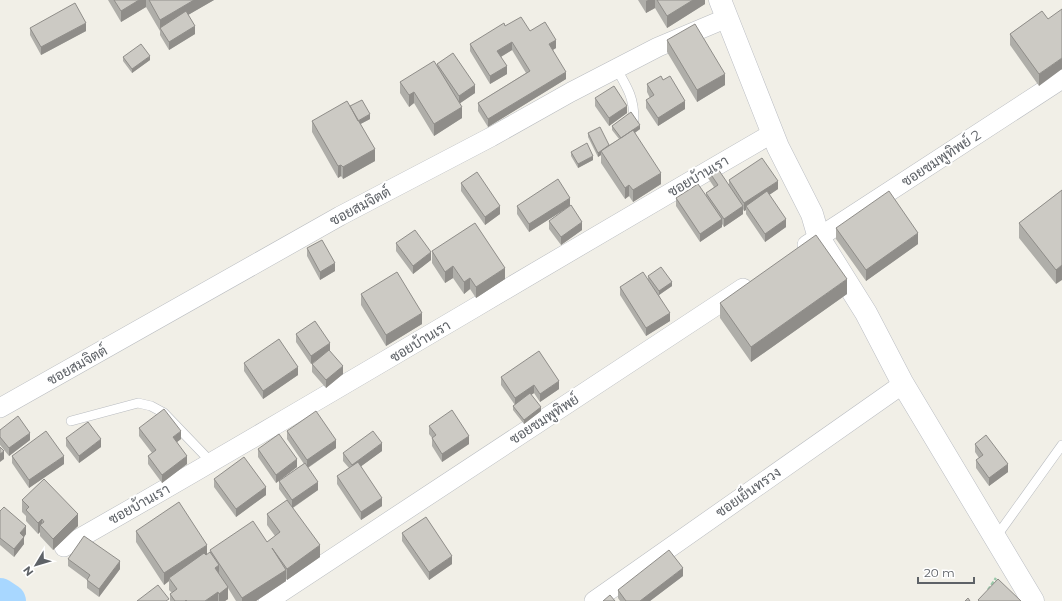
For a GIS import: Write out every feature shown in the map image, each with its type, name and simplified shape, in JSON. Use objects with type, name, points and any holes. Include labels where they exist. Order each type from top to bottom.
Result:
[{"type":"street","name":"ซอยสมจิตต์","points":[[0,408],[340,216],[658,47],[724,9]]},
{"type":"street","points":[[724,9],[778,146],[812,214],[819,238],[866,313],[903,384],[1033,601]]},
{"type":"street","name":"ซอยชมพูทิพย์ 2","points":[[819,238],[1062,79]]},
{"type":"street","name":"ซอยบ้านเรา","points":[[64,547],[212,463],[773,133]]},
{"type":"street","points":[[793,255],[819,238]]},
{"type":"street","name":"ซอยชมพูทิพย์","points":[[268,601],[759,277]]},
{"type":"street","name":"ซอยเย็นทรวง","points":[[594,601],[903,384]]},
{"type":"lane","points":[[616,68],[634,105],[634,120]]},
{"type":"lane","points":[[71,421],[138,403],[151,406],[164,413],[212,463]]},
{"type":"lane","points":[[996,537],[1062,445]]},
{"type":"building","points":[[114,0],[139,0],[121,11]]},
{"type":"building","points":[[149,0],[194,0],[160,20]]},
{"type":"building","points":[[657,0],[693,0],[667,16]]},
{"type":"building","points":[[75,3],[86,23],[41,47],[30,28]]},
{"type":"building","points":[[1062,9],[1062,58],[1039,74],[1010,34],[1042,11],[1048,19]]},
{"type":"building","points":[[186,11],[195,26],[169,42],[160,28]]},
{"type":"building","points":[[521,17],[530,31],[545,22],[556,40],[549,44],[566,72],[488,119],[478,103],[530,71],[512,42],[497,51],[507,66],[490,76],[470,44],[504,23],[505,26]]},
{"type":"building","points":[[695,24],[725,74],[697,90],[667,40]]},
{"type":"building","points":[[141,44],[150,56],[132,69],[123,57]]},
{"type":"building","points":[[453,53],[475,85],[459,96],[437,64]]},
{"type":"building","points":[[434,61],[462,107],[434,124],[414,92],[409,95],[400,82]]},
{"type":"building","points":[[661,76],[663,80],[670,76],[685,101],[658,118],[646,100],[654,95],[647,84]]},
{"type":"building","points":[[614,86],[627,106],[609,118],[595,98]]},
{"type":"building","points":[[362,100],[370,114],[358,121],[350,106]]},
{"type":"building","points":[[347,101],[375,149],[343,167],[341,165],[338,166],[312,121]]},
{"type":"building","points":[[631,112],[640,125],[621,138],[612,126]]},
{"type":"building","points":[[600,127],[609,145],[598,153],[588,133]]},
{"type":"building","points":[[633,130],[661,173],[633,190],[629,185],[625,188],[601,151]]},
{"type":"building","points":[[587,143],[593,156],[578,164],[571,152]]},
{"type":"building","points":[[762,158],[778,181],[744,203],[729,180]]},
{"type":"building","points":[[716,166],[743,206],[724,219],[706,193],[718,185],[708,170]]},
{"type":"building","points":[[477,172],[500,206],[485,217],[461,183]]},
{"type":"building","points":[[558,179],[570,198],[529,224],[517,206]]},
{"type":"building","points":[[698,184],[722,219],[700,234],[676,198]]},
{"type":"building","points":[[1062,190],[1062,265],[1056,270],[1019,223]]},
{"type":"building","points":[[767,191],[786,219],[765,234],[746,206]]},
{"type":"building","points":[[889,191],[918,233],[866,270],[836,228]]},
{"type":"building","points":[[571,205],[582,222],[561,237],[549,221]]},
{"type":"building","points":[[475,223],[505,268],[476,287],[470,278],[464,282],[453,266],[445,272],[432,251]]},
{"type":"building","points":[[415,230],[431,252],[413,266],[396,243]]},
{"type":"building","points":[[816,235],[847,279],[751,347],[720,303]]},
{"type":"building","points":[[322,240],[335,263],[320,272],[307,248]]},
{"type":"building","points":[[661,267],[672,282],[659,291],[648,276]]},
{"type":"building","points":[[397,272],[422,313],[386,335],[361,294]]},
{"type":"building","points":[[643,272],[670,313],[646,328],[620,287]]},
{"type":"building","points":[[315,321],[330,343],[311,356],[296,334]]},
{"type":"building","points":[[279,339],[298,367],[263,391],[244,363]]},
{"type":"building","points":[[329,350],[343,366],[326,380],[312,364]]},
{"type":"building","points":[[539,351],[559,381],[540,394],[534,385],[515,398],[501,377]]},
{"type":"building","points":[[530,393],[541,407],[524,420],[513,406]]},
{"type":"building","points":[[164,409],[181,431],[173,437],[187,456],[162,475],[148,456],[156,450],[139,428]]},
{"type":"building","points":[[452,410],[469,436],[442,454],[432,438],[436,435],[429,426]]},
{"type":"building","points":[[316,411],[336,440],[307,460],[287,431]]},
{"type":"building","points":[[18,416],[30,433],[9,448],[0,437],[0,430]]},
{"type":"building","points":[[88,422],[101,439],[79,456],[66,438]]},
{"type":"building","points":[[46,431],[64,456],[29,480],[12,456]]},
{"type":"building","points":[[373,431],[382,443],[352,465],[343,453]]},
{"type":"building","points":[[279,434],[297,459],[276,475],[258,449]]},
{"type":"building","points":[[986,435],[1008,464],[989,478],[976,460],[983,455],[975,444]]},
{"type":"building","points":[[0,447],[4,451],[0,454]]},
{"type":"building","points":[[244,457],[266,487],[236,509],[214,479]]},
{"type":"building","points":[[358,462],[382,498],[361,512],[337,476]]},
{"type":"building","points":[[305,463],[318,482],[292,500],[279,481]]},
{"type":"building","points":[[44,479],[78,514],[53,539],[40,525],[44,522],[42,519],[38,523],[26,510],[29,507],[22,500]]},
{"type":"building","points":[[287,500],[320,545],[287,569],[272,548],[286,570],[242,598],[210,550],[253,521],[267,542],[280,532],[267,514]]},
{"type":"building","points":[[179,502],[207,545],[164,573],[136,531]]},
{"type":"building","points":[[4,507],[26,526],[20,533],[24,537],[14,549],[0,538],[0,511]]},
{"type":"building","points":[[426,517],[452,556],[429,572],[402,533]]},
{"type":"building","points":[[84,536],[120,561],[99,589],[87,580],[90,575],[68,559]]},
{"type":"building","points":[[669,550],[683,568],[640,601],[626,601],[618,590]]},
{"type":"building","points":[[210,552],[219,565],[215,568],[228,587],[219,594],[218,592],[205,601],[175,601],[170,594],[177,589],[169,578],[204,553],[206,555]]},
{"type":"building","points":[[998,579],[1021,601],[979,601],[978,600]]},
{"type":"building","points":[[158,585],[169,599],[166,601],[137,601]]},
{"type":"building","points":[[610,595],[615,601],[603,601]]},
{"type":"waterway","points":[[0,595],[9,601]]}]
